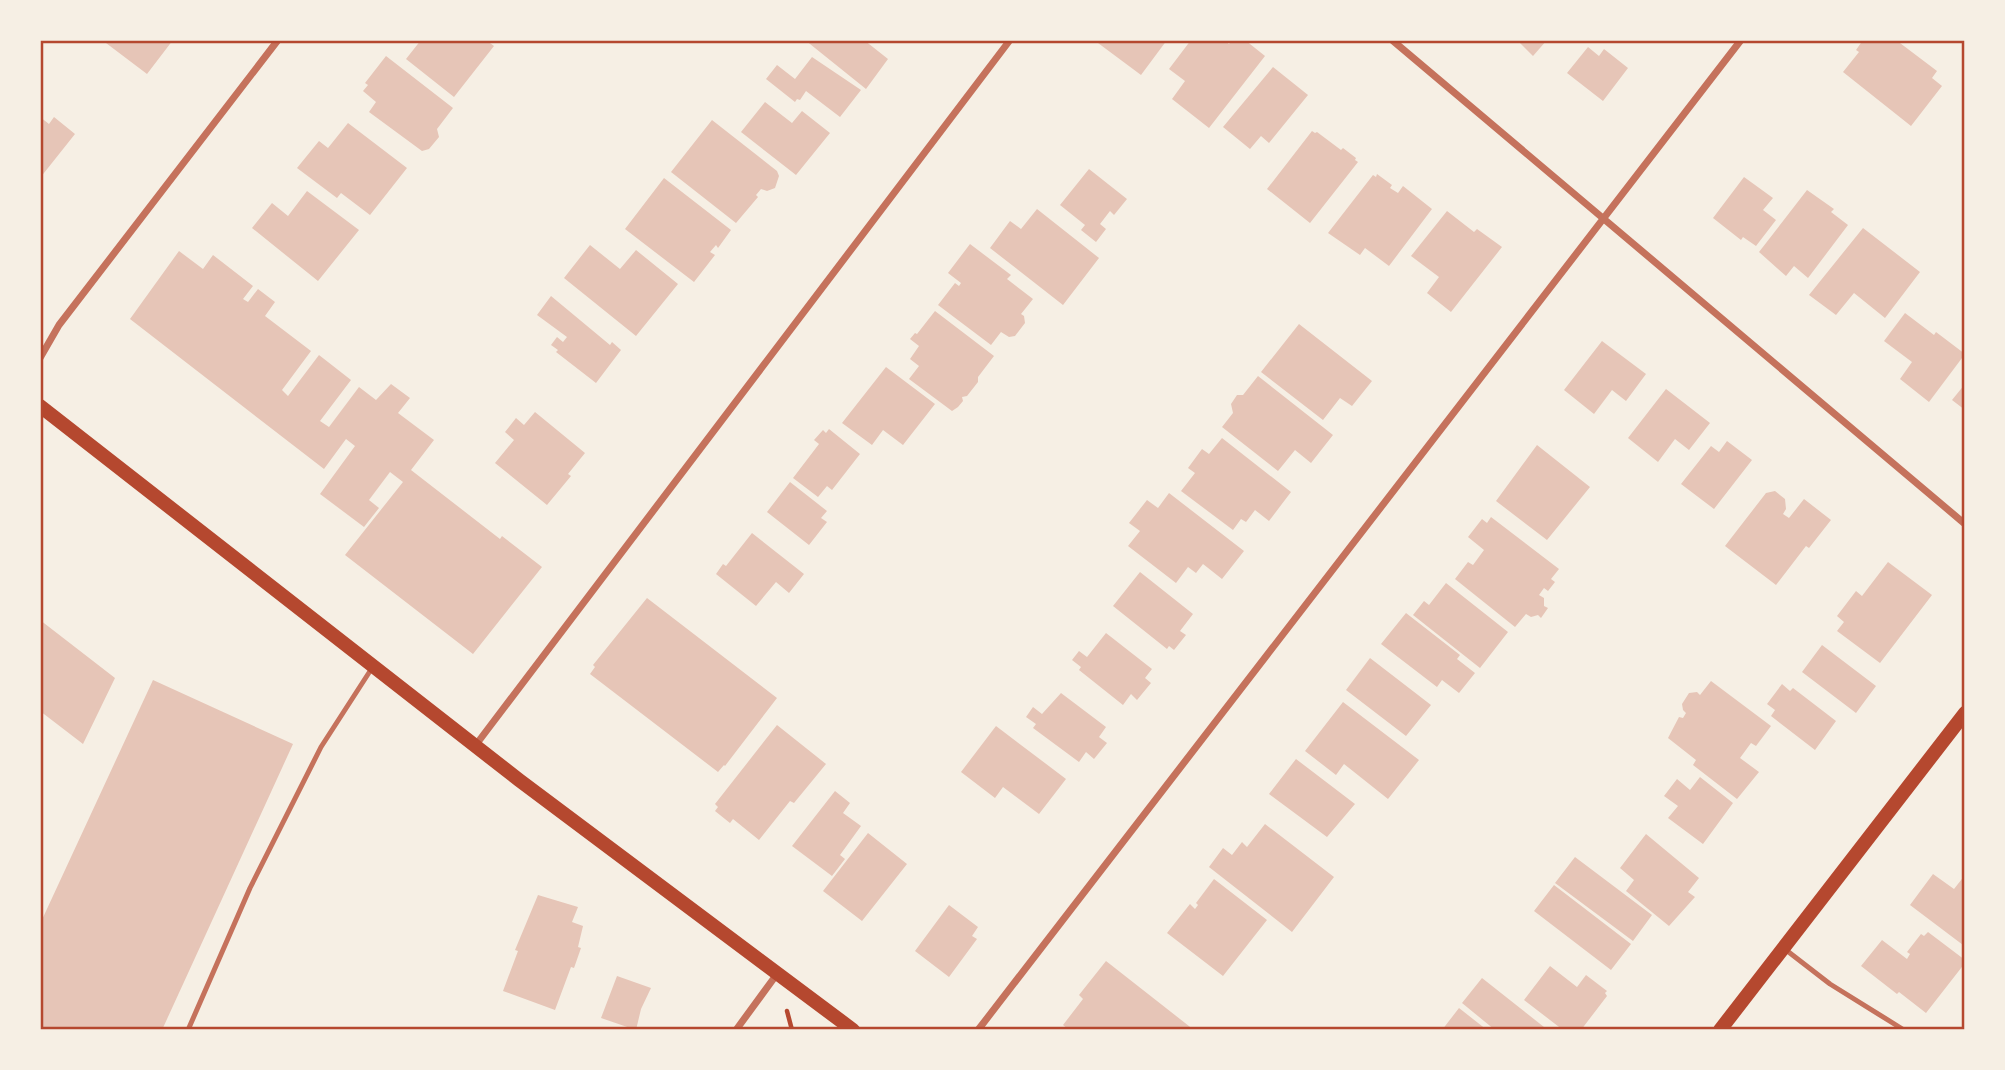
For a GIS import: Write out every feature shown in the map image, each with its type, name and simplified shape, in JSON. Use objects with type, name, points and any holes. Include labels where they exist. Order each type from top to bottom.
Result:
[{"type":"main road","points":[[40,406],[475,746],[853,1030]]},
{"type":"main road","points":[[1720,1030],[1965,713]]},
{"type":"street","points":[[40,358],[59,325],[278,40]]},
{"type":"street","points":[[475,746],[1010,40]]},
{"type":"street","points":[[1392,40],[1965,524]]},
{"type":"street","points":[[978,1030],[1741,40]]},
{"type":"street","points":[[736,1030],[777,973]]},
{"type":"lane","points":[[188,1030],[250,888],[321,747],[373,665]]},
{"type":"lane","points":[[1784,948],[1830,984],[1904,1030]]},
{"type":"building","points":[[107,40],[173,40],[147,74],[106,43]]},
{"type":"building","points":[[421,40],[486,40],[494,46],[454,97],[406,59]]},
{"type":"building","points":[[805,40],[864,40],[888,59],[866,89]]},
{"type":"building","points":[[1100,40],[1167,40],[1141,75],[1098,43]]},
{"type":"building","points":[[1191,40],[1224,40],[1229,44],[1232,40],[1245,40],[1265,56],[1209,128],[1172,99],[1185,81],[1169,69]]},
{"type":"building","points":[[1517,40],[1547,40],[1533,56]]},
{"type":"building","points":[[1863,40],[1896,40],[1937,71],[1932,78],[1942,86],[1911,126],[1843,72],[1859,52],[1856,50]]},
{"type":"building","points":[[1588,47],[1599,56],[1604,49],[1628,68],[1603,101],[1567,73]]},
{"type":"building","points":[[386,56],[453,108],[437,129],[439,137],[429,149],[422,151],[369,112],[376,102],[363,91],[368,85],[365,83]]},
{"type":"building","points":[[812,57],[861,90],[840,117],[806,91],[800,100],[795,102],[766,79],[777,65],[795,79]]},
{"type":"building","points":[[1273,67],[1308,95],[1269,143],[1261,136],[1250,149],[1223,127]]},
{"type":"building","points":[[765,102],[792,123],[802,111],[830,133],[796,175],[741,132]]},
{"type":"building","points":[[40,117],[49,124],[54,117],[75,134],[40,178]]},
{"type":"building","points":[[712,120],[777,171],[779,176],[775,188],[767,191],[761,189],[756,195],[758,197],[736,223],[671,172]]},
{"type":"building","points":[[348,123],[407,168],[370,215],[341,193],[337,198],[297,168],[319,141],[328,148]]},
{"type":"building","points":[[1312,131],[1341,150],[1343,148],[1358,162],[1310,223],[1267,189]]},
{"type":"building","points":[[1089,169],[1127,199],[1114,215],[1110,211],[1100,224],[1106,229],[1096,242],[1081,230],[1085,225],[1060,205]]},
{"type":"building","points":[[1377,174],[1392,185],[1390,188],[1398,193],[1403,186],[1432,209],[1389,266],[1365,248],[1360,255],[1328,233],[1373,175],[1376,177]]},
{"type":"building","points":[[1744,177],[1773,198],[1763,210],[1776,220],[1756,246],[1743,237],[1741,240],[1713,218]]},
{"type":"building","points":[[664,178],[731,230],[718,248],[716,245],[710,252],[715,255],[694,282],[625,229]]},
{"type":"building","points":[[1807,190],[1834,209],[1831,212],[1848,225],[1808,278],[1794,266],[1786,276],[1759,252]]},
{"type":"building","points":[[307,191],[359,230],[318,281],[252,228],[272,203],[288,216]]},
{"type":"building","points":[[1037,209],[1099,258],[1063,305],[990,248],[1010,221],[1021,229]]},
{"type":"building","points":[[1447,211],[1474,232],[1477,229],[1502,247],[1451,312],[1427,293],[1439,277],[1411,256]]},
{"type":"building","points":[[1863,228],[1920,272],[1885,318],[1854,293],[1836,315],[1809,295]]},
{"type":"building","points":[[970,244],[1011,275],[1007,279],[1033,299],[1021,314],[1025,323],[1015,336],[1009,337],[1001,332],[991,345],[938,305],[955,283],[959,286],[961,283],[948,273]]},
{"type":"building","points":[[590,245],[620,269],[636,250],[678,284],[636,336],[564,278]]},
{"type":"building","points":[[179,251],[203,269],[213,255],[253,286],[243,299],[248,302],[258,289],[275,302],[265,316],[311,351],[282,390],[288,396],[319,355],[351,380],[320,421],[329,427],[359,387],[376,400],[391,384],[410,398],[398,413],[434,440],[411,470],[500,539],[502,536],[542,567],[473,654],[345,555],[403,482],[390,472],[369,500],[379,508],[364,527],[320,494],[355,446],[346,439],[324,469],[130,319]]},
{"type":"building","points":[[551,296],[610,345],[612,342],[621,350],[596,383],[556,352],[558,350],[551,345],[557,337],[563,342],[567,337],[537,315]]},
{"type":"building","points":[[935,311],[994,356],[978,377],[978,382],[952,411],[909,379],[919,366],[910,359],[919,346],[910,339]]},
{"type":"building","points":[[1905,313],[1965,354],[1929,402],[1900,379],[1912,362],[1884,341]]},
{"type":"building","points":[[1299,324],[1372,381],[1352,406],[1340,398],[1323,420],[1261,372]]},
{"type":"building","points":[[1602,341],[1646,374],[1626,401],[1612,390],[1594,414],[1564,390]]},
{"type":"building","points":[[886,367],[935,404],[903,445],[883,430],[872,445],[842,423]]},
{"type":"building","points":[[1258,376],[1333,435],[1311,463],[1295,450],[1278,471],[1222,427],[1233,413],[1231,404],[1237,395],[1243,395]]},
{"type":"building","points":[[1965,384],[1965,410],[1952,400]]},
{"type":"building","points":[[1666,389],[1710,423],[1689,450],[1675,439],[1658,462],[1628,438]]},
{"type":"building","points":[[535,412],[585,453],[568,474],[571,476],[547,505],[495,463],[514,440],[505,432],[516,418],[524,425]]},
{"type":"building","points":[[829,429],[860,454],[832,490],[827,486],[818,497],[793,478],[819,444],[814,440],[823,430],[826,433]]},
{"type":"building","points":[[1222,438],[1291,492],[1269,521],[1255,510],[1246,522],[1241,519],[1233,530],[1181,491],[1195,473],[1188,468],[1202,449],[1209,454]]},
{"type":"building","points":[[1727,441],[1752,460],[1714,509],[1681,484],[1711,446],[1719,452]]},
{"type":"building","points":[[1537,445],[1590,487],[1547,540],[1496,501]]},
{"type":"building","points":[[790,482],[827,511],[821,518],[827,522],[809,545],[767,512]]},
{"type":"building","points":[[1775,491],[1785,499],[1786,509],[1783,514],[1789,518],[1804,499],[1831,520],[1809,548],[1806,546],[1776,585],[1725,546],[1766,493]]},
{"type":"building","points":[[1169,493],[1244,551],[1222,579],[1203,564],[1196,573],[1188,567],[1176,583],[1128,546],[1140,531],[1129,523],[1147,500],[1158,508]]},
{"type":"building","points":[[1491,517],[1559,569],[1551,579],[1555,582],[1548,591],[1544,588],[1539,595],[1544,598],[1544,606],[1548,608],[1541,618],[1538,615],[1531,617],[1526,614],[1515,627],[1455,579],[1468,562],[1473,565],[1484,550],[1468,537],[1482,519],[1487,523]]},
{"type":"building","points":[[752,533],[804,574],[789,593],[776,582],[756,606],[716,574],[723,564],[726,566]]},
{"type":"building","points":[[1888,562],[1932,595],[1880,663],[1837,631],[1844,622],[1837,616],[1856,591],[1862,596]]},
{"type":"building","points":[[1140,572],[1193,614],[1180,631],[1186,635],[1174,650],[1169,646],[1167,649],[1113,606]]},
{"type":"building","points":[[1446,583],[1508,632],[1480,668],[1413,615],[1424,601],[1429,605]]},
{"type":"building","points":[[647,598],[777,698],[718,772],[590,674],[595,667],[593,665]]},
{"type":"building","points":[[1406,613],[1460,655],[1457,659],[1475,673],[1459,693],[1442,680],[1437,687],[1381,644]]},
{"type":"building","points":[[40,620],[115,678],[83,744],[40,711]]},
{"type":"building","points":[[1106,633],[1152,669],[1145,678],[1151,683],[1137,700],[1131,694],[1123,705],[1079,670],[1081,667],[1072,660],[1079,651],[1087,657]]},
{"type":"building","points":[[1822,645],[1876,686],[1856,713],[1802,672]]},
{"type":"building","points":[[1370,658],[1431,705],[1406,736],[1346,690]]},
{"type":"building","points":[[153,680],[293,744],[162,1030],[40,1030],[40,924]]},
{"type":"building","points":[[1711,681],[1771,726],[1756,746],[1751,743],[1740,758],[1759,772],[1737,799],[1693,765],[1696,760],[1668,738],[1679,717],[1683,718],[1686,713],[1682,704],[1689,693],[1697,692],[1700,695]]},
{"type":"building","points":[[1782,684],[1790,691],[1793,688],[1836,721],[1815,750],[1771,716],[1775,710],[1767,704]]},
{"type":"building","points":[[1061,693],[1106,727],[1099,737],[1107,743],[1094,759],[1086,752],[1079,762],[1033,728],[1036,724],[1026,717],[1033,707],[1042,714]]},
{"type":"building","points":[[1343,702],[1419,760],[1388,799],[1344,764],[1336,775],[1305,751]]},
{"type":"building","points":[[777,725],[826,764],[794,803],[790,801],[759,840],[733,819],[730,823],[715,811],[718,807],[715,804]]},
{"type":"building","points":[[996,726],[1066,779],[1039,814],[1003,787],[995,798],[961,772]]},
{"type":"building","points":[[1296,759],[1355,804],[1327,837],[1269,794]]},
{"type":"building","points":[[1700,777],[1733,803],[1703,844],[1668,818],[1678,806],[1664,796],[1677,779],[1690,790]]},
{"type":"building","points":[[835,791],[850,803],[843,813],[861,826],[840,855],[845,859],[832,876],[792,846]]},
{"type":"building","points":[[1265,824],[1334,877],[1292,932],[1209,867],[1223,848],[1232,855],[1242,842],[1247,847]]},
{"type":"building","points":[[868,833],[907,864],[862,921],[823,891]]},
{"type":"building","points":[[1646,834],[1699,878],[1688,892],[1695,897],[1669,926],[1626,891],[1634,880],[1620,868]]},
{"type":"building","points":[[1575,857],[1652,915],[1633,941],[1555,883]]},
{"type":"building","points":[[1933,874],[1954,889],[1965,875],[1963,945],[1910,905]]},
{"type":"building","points":[[1214,879],[1267,920],[1223,976],[1167,933],[1190,904],[1195,909],[1198,905],[1196,903]]},
{"type":"building","points":[[1554,885],[1631,944],[1611,970],[1534,911]]},
{"type":"building","points":[[538,895],[578,907],[572,922],[583,926],[578,947],[581,948],[555,1010],[503,991],[518,951],[515,950]]},
{"type":"building","points":[[949,905],[978,927],[972,936],[977,939],[949,977],[915,951]]},
{"type":"building","points":[[1928,932],[1965,960],[1965,963],[1926,1013],[1861,966],[1882,940],[1907,959],[1910,954],[1907,952],[1921,934],[1924,936]]},
{"type":"building","points":[[1106,961],[1194,1030],[1069,1030],[1063,1025],[1083,999],[1079,995]]},
{"type":"building","points":[[1550,966],[1577,987],[1586,975],[1607,991],[1607,996],[1581,1030],[1563,1030],[1524,1000]]},
{"type":"building","points":[[617,976],[651,988],[641,1009],[636,1030],[601,1018]]},
{"type":"building","points":[[1482,978],[1544,1027],[1542,1030],[1495,1030],[1462,1003]]},
{"type":"building","points":[[1459,1008],[1487,1030],[1442,1030]]}]
